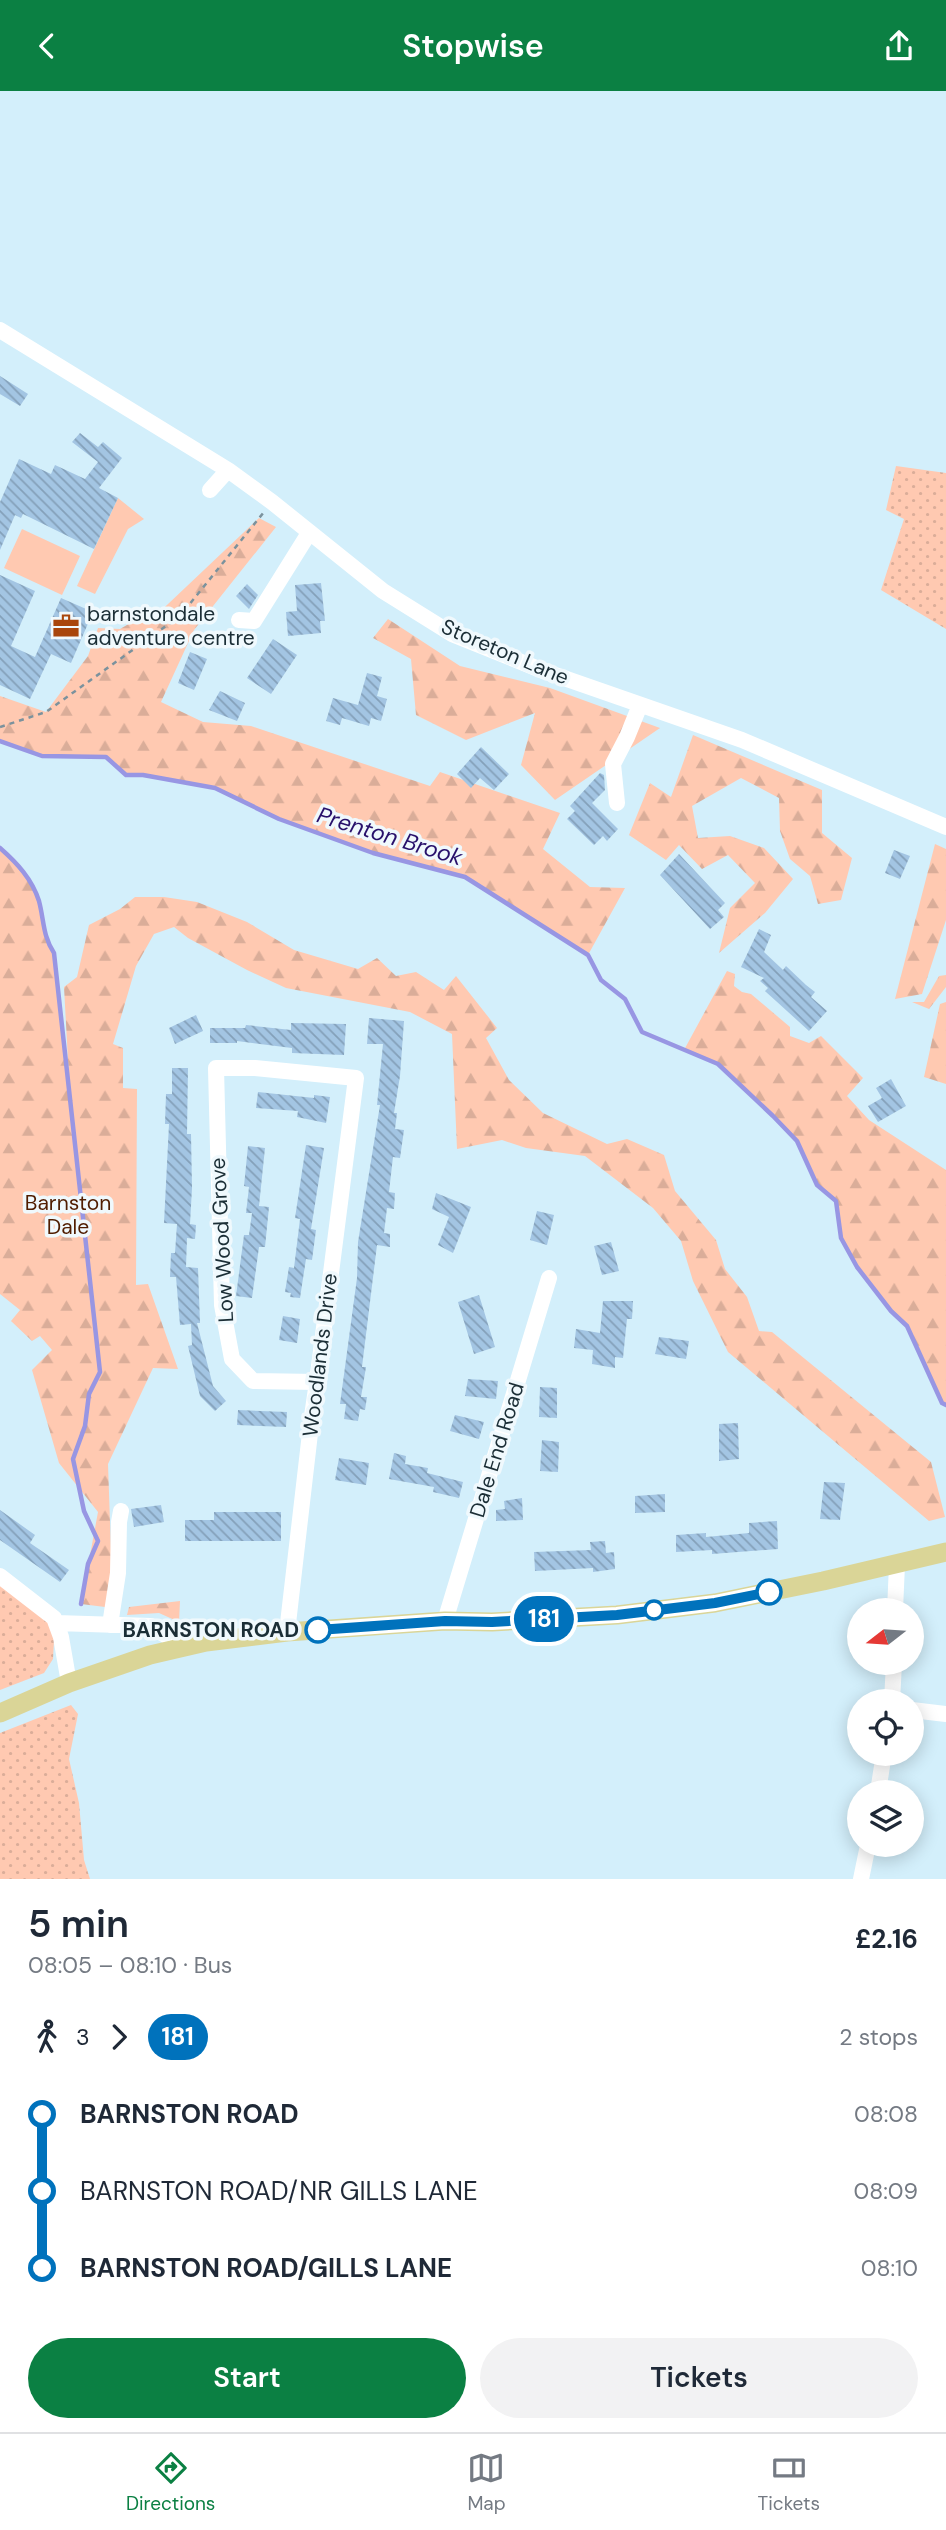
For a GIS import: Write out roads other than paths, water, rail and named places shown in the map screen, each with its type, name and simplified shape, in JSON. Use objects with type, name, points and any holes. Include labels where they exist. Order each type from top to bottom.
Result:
[{"type":"main road","points":[[0,1713],[69,1683],[150,1655],[206,1642],[287,1632],[445,1621],[492,1622],[617,1615],[715,1603],[897,1565],[946,1552]]},
{"type":"street","name":"Storeton Lane","points":[[0,330],[228,470],[383,591],[452,633],[541,670],[742,740],[946,827]]},
{"type":"street","points":[[210,490],[228,470]]},
{"type":"street","points":[[239,619],[254,621],[309,533]]},
{"type":"street","points":[[617,803],[612,764],[640,705]]},
{"type":"street","name":"Low Wood Grove","points":[[317,1382],[253,1381],[232,1359],[222,1305],[216,1068],[255,1068],[356,1078]]},
{"type":"street","name":"Woodlands Drive","points":[[287,1632],[356,1078]]},
{"type":"street","name":"Dale End Road","points":[[445,1621],[550,1278]]},
{"type":"street","points":[[110,1625],[116,1594],[121,1511]]},
{"type":"street","points":[[896,1598],[897,1565]]},
{"type":"street","points":[[0,1576],[54,1618],[61,1637],[69,1683]]},
{"type":"street","points":[[56,1623],[151,1626],[184,1647]]},
{"type":"street","points":[[924,1711],[946,1714]]},
{"type":"street","points":[[861,1879],[866,1857]]},
{"type":"waterway","name":"Prenton Brook","points":[[0,741],[42,756],[106,757],[126,775],[143,775],[215,788],[279,819],[373,853],[465,877],[588,955],[601,980],[625,999],[642,1032],[718,1064],[797,1141],[817,1185],[836,1201],[841,1238],[857,1267],[891,1311],[907,1326],[942,1403],[946,1405]]},
{"type":"waterway","points":[[0,848],[18,866],[32,886],[54,953],[100,1372],[89,1394],[85,1426],[73,1459],[84,1511],[98,1541],[88,1564],[81,1604]]},
{"type":"place","name":"barnstondale adventure centre","points":[[66,626]]},
{"type":"place","name":"BARNSTON ROAD","points":[[318,1630]]},
{"type":"park label","name":"Barnston Dale","points":[[68,1215]]}]
